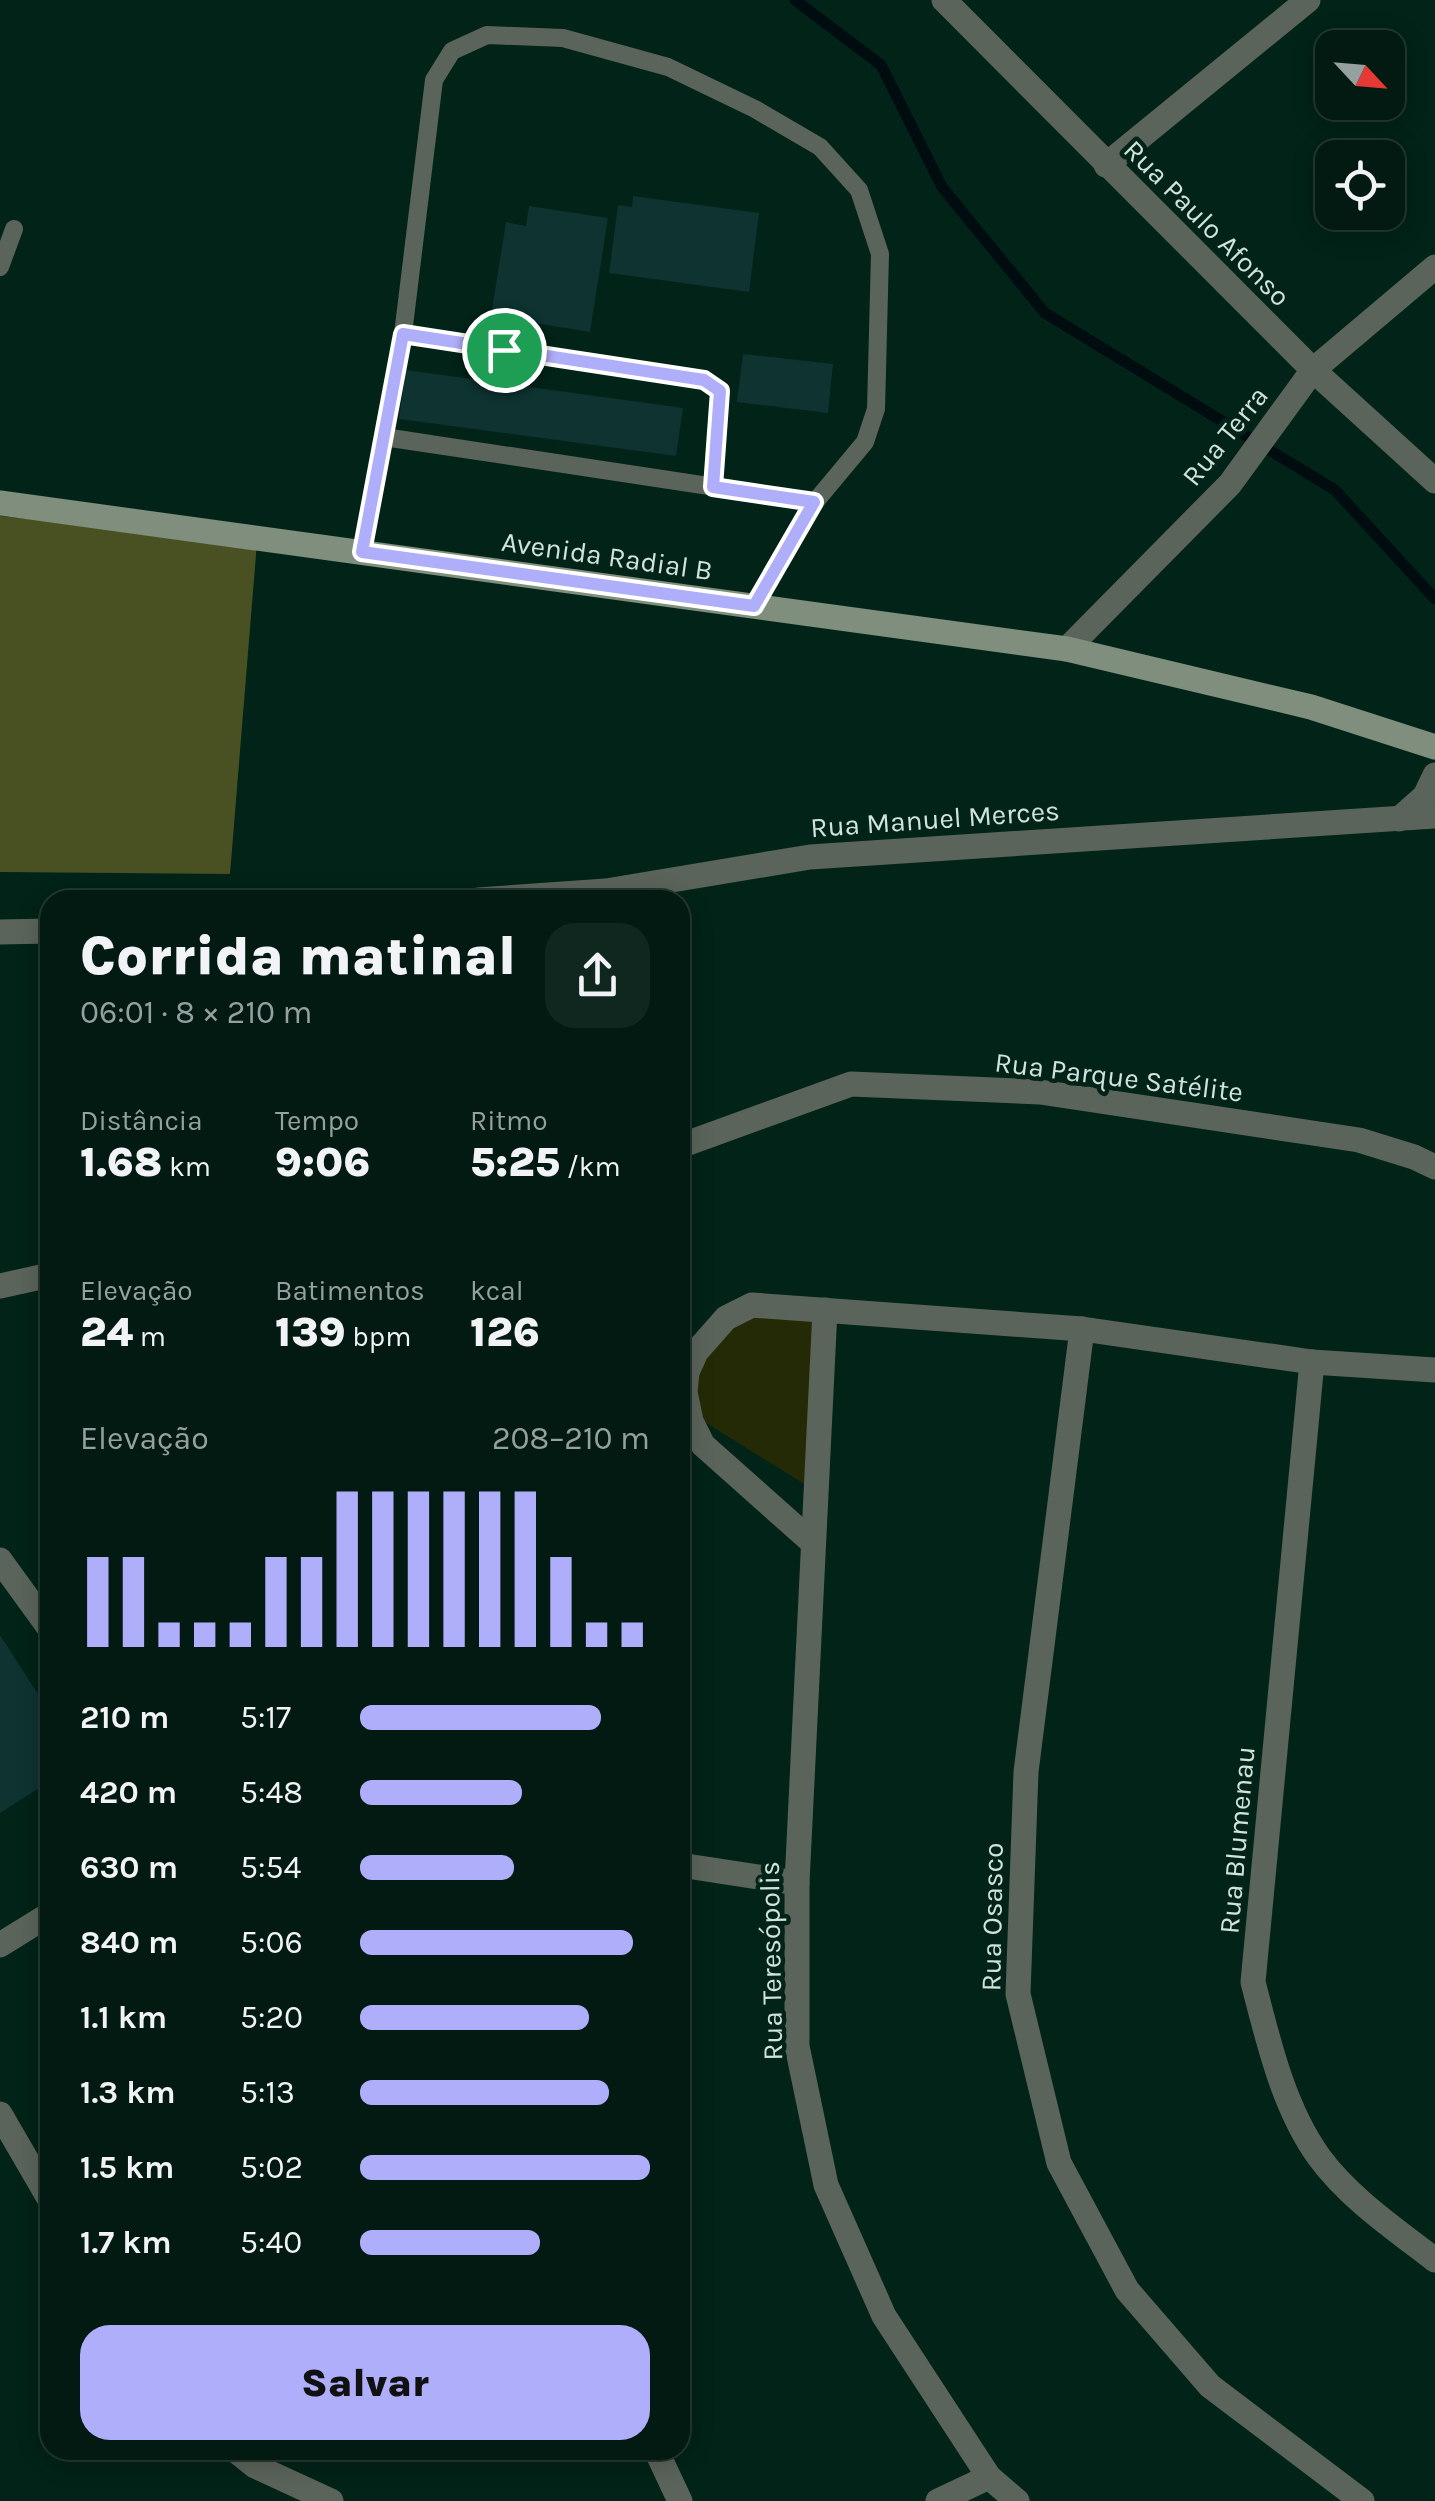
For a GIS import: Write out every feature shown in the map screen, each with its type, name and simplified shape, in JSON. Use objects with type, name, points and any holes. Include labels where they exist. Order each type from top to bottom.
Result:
[{"type":"main road","name":"Avenida Radial B","points":[[0,503],[1066,649],[1311,707],[1435,747]]},
{"type":"street","name":"Rua Paulo Afonso","points":[[944,0],[1313,370],[1435,481]]},
{"type":"street","points":[[1106,165],[1308,0]]},
{"type":"street","name":"Rua Terra","points":[[1066,649],[1230,484],[1313,370],[1435,266]]},
{"type":"street","points":[[1399,818],[1425,796],[1435,774]]},
{"type":"street","name":"Rua Manuel Merces","points":[[612,890],[810,857],[1435,816]]},
{"type":"street","points":[[0,932],[40,931]]},
{"type":"street","name":"Rua Parque Satélite","points":[[690,1142],[851,1084],[1040,1092],[1359,1140],[1414,1156],[1435,1167]]},
{"type":"street","points":[[0,1286],[40,1276]]},
{"type":"street","points":[[690,1367],[696,1352],[726,1318],[752,1306],[1082,1330],[1312,1362],[1435,1370]]},
{"type":"street","name":"Rua Teresópolis","points":[[825,1310],[797,1883],[797,2046],[826,2185],[884,2316],[989,2477],[1016,2501]]},
{"type":"street","name":"Rua Osasco","points":[[1082,1330],[1026,1772],[1018,1994],[1059,2163],[1127,2290],[1210,2386],[1362,2501]]},
{"type":"street","name":"Rua Blumenau","points":[[1312,1362],[1253,1982],[1270,2047],[1290,2101],[1318,2156],[1362,2202],[1435,2260]]},
{"type":"street","points":[[690,1416],[702,1445],[812,1542]]},
{"type":"street","points":[[0,1560],[40,1615]]},
{"type":"street","points":[[690,1867],[797,1883]]},
{"type":"street","points":[[0,1945],[40,1920]]},
{"type":"street","points":[[0,2114],[40,2183]]},
{"type":"street","points":[[247,2460],[331,2501]]},
{"type":"street","points":[[661,2460],[680,2501]]},
{"type":"street","points":[[938,2501],[989,2477]]},
{"type":"lane","points":[[362,552],[403,334],[434,80],[452,51],[487,34],[563,38],[668,67],[755,108],[820,147],[859,190],[880,254],[876,410],[865,442],[814,502],[754,606]]},
{"type":"lane","points":[[0,267],[14,228]]},
{"type":"lane","points":[[403,334],[715,384],[720,391],[713,487]]},
{"type":"lane","points":[[384,437],[814,502]]},
{"type":"green space","points":[[0,516],[257,542],[230,874],[0,872]]},
{"type":"green space","points":[[753,1311],[820,1315],[814,1490],[703,1421],[692,1374],[713,1340]]},
{"type":"building","points":[[633,196],[759,213],[749,292],[609,273],[618,205],[632,207]]},
{"type":"building","points":[[529,206],[608,218],[590,332],[491,316],[506,222],[526,226]]},
{"type":"building","points":[[743,354],[833,364],[828,413],[737,402]]},
{"type":"building","points":[[406,370],[683,408],[676,456],[399,419]]},
{"type":"building","points":[[0,1635],[40,1697],[40,1787],[0,1813]]},
{"type":"waterway","points":[[795,0],[881,65],[942,187],[1045,313],[1335,490],[1435,599]]},
{"type":"route","points":[[403,334],[504,350],[715,384],[720,391],[713,487],[814,502],[754,606],[362,552],[403,334]]}]
